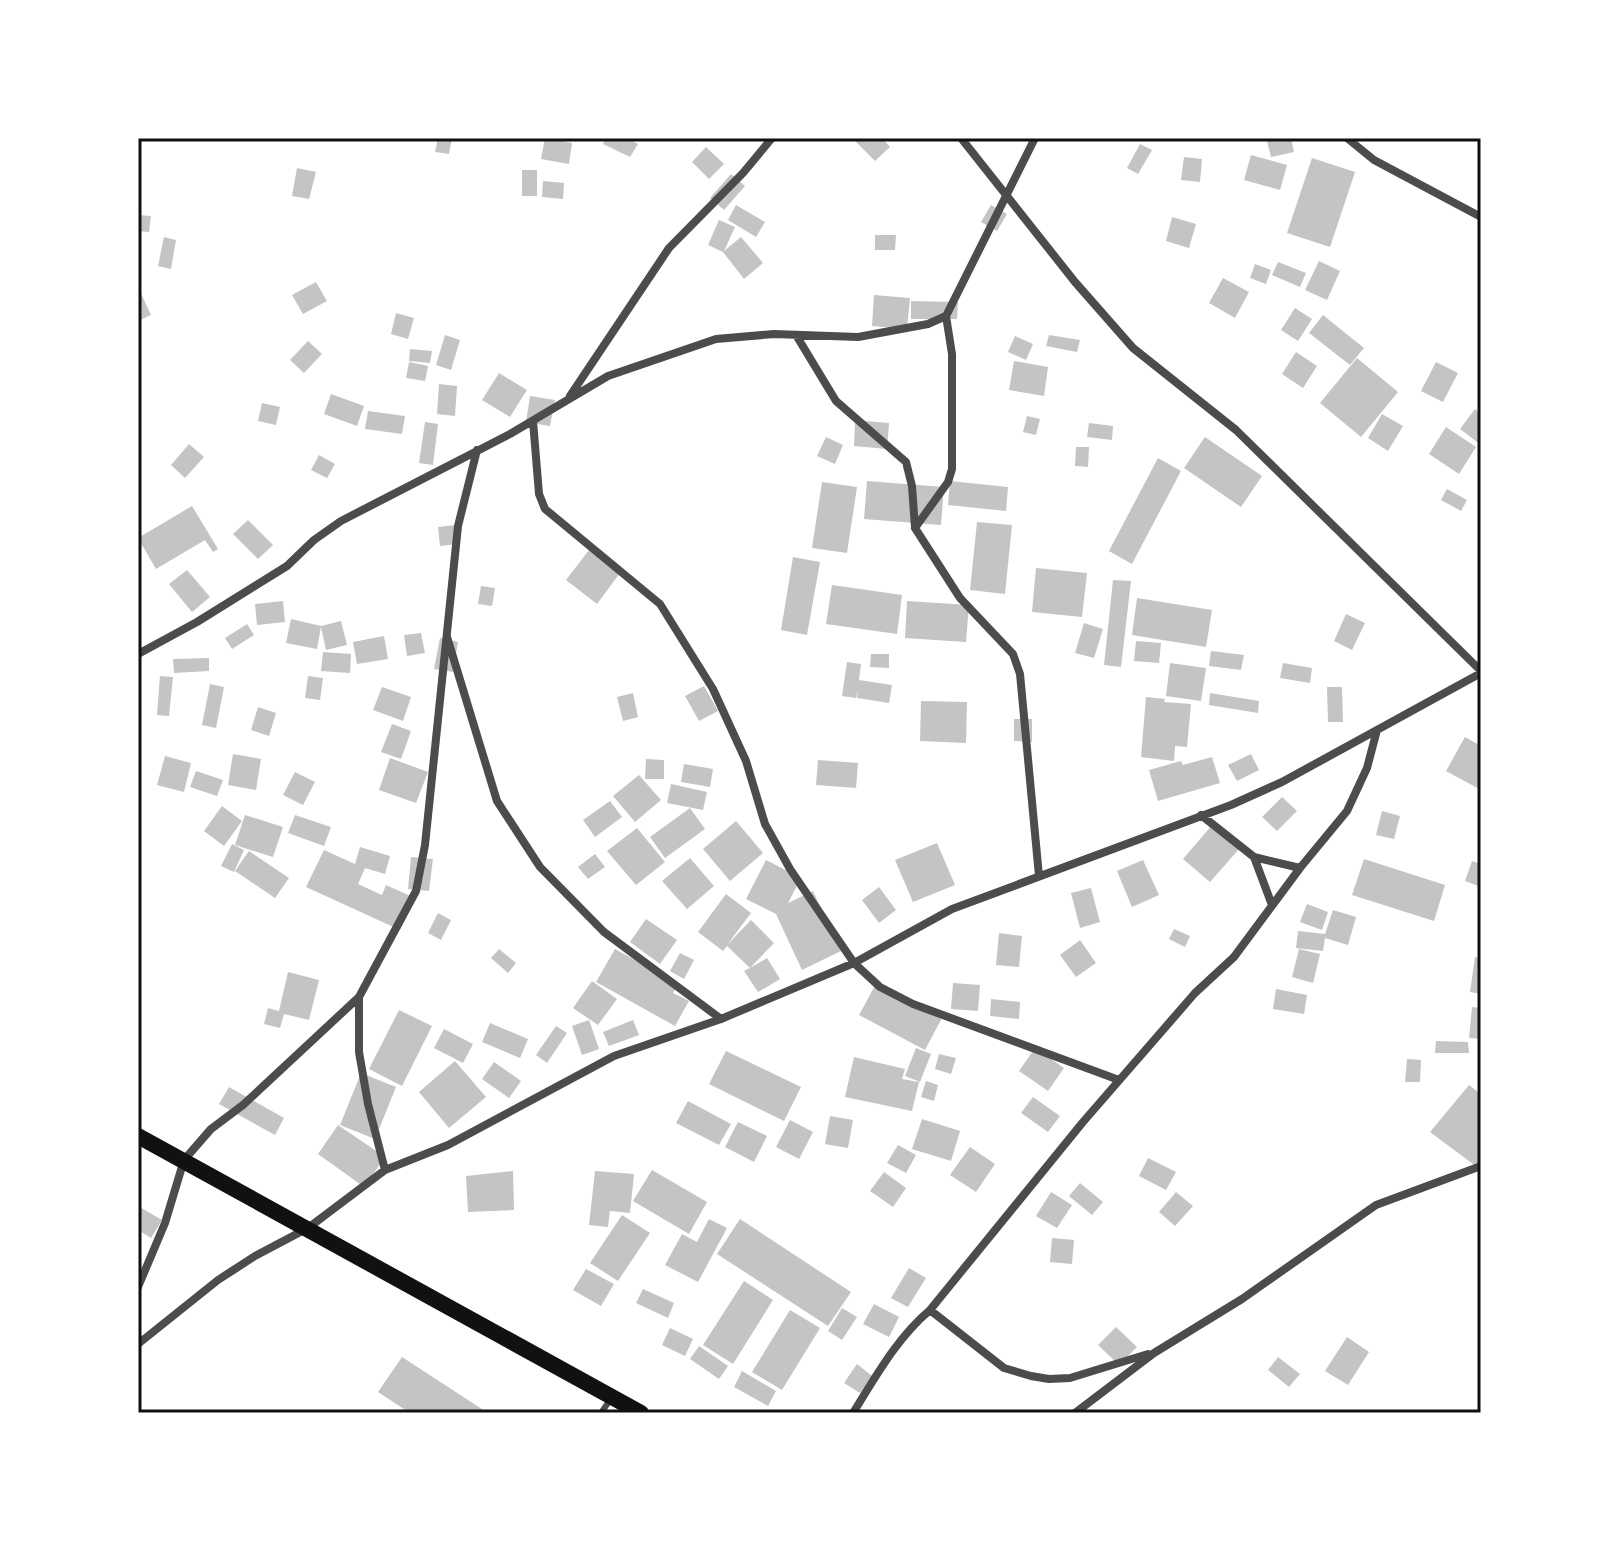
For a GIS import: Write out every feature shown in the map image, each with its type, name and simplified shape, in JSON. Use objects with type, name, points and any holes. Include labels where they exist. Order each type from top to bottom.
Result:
[{"type":"main road","points":[[138,1136],[641,1413]]},
{"type":"street","points":[[567,400],[669,248],[743,173],[772,138]]},
{"type":"street","points":[[138,1344],[218,1280],[308,1228],[385,1170],[448,1145],[614,1056],[721,1019],[854,963],[952,909],[1282,782],[1481,672],[1236,430],[1133,348],[1075,282],[961,138]]},
{"type":"street","points":[[915,528],[948,482],[952,469],[952,354],[946,316],[1035,138]]},
{"type":"street","points":[[1347,138],[1374,160],[1481,217]]},
{"type":"street","points":[[138,654],[197,622],[287,566],[314,540],[341,521],[533,421],[608,376],[716,339],[796,335],[858,337],[928,324],[946,316]]},
{"type":"street","points":[[796,335],[836,401],[906,462],[912,486],[915,528],[960,598],[1013,654],[1020,674],[1039,876]]},
{"type":"street","points":[[533,421],[539,494],[545,509],[660,604],[713,689],[746,761],[765,824],[790,869],[854,963],[880,987],[913,1004],[1119,1080]]},
{"type":"street","points":[[138,1287],[165,1223],[184,1160],[211,1129],[243,1105],[359,997],[416,891],[425,845],[458,526],[477,450]]},
{"type":"street","points":[[445,631],[497,801],[540,867],[604,932],[721,1019]]},
{"type":"street","points":[[853,1413],[890,1354],[916,1322],[930,1310],[1119,1080],[1195,993],[1234,957],[1347,811],[1367,768],[1377,730]]},
{"type":"street","points":[[1201,815],[1254,857],[1300,868]]},
{"type":"street","points":[[1254,857],[1272,905]]},
{"type":"street","points":[[359,997],[359,1052],[368,1104],[385,1170]]},
{"type":"street","points":[[1075,1413],[1154,1353],[1242,1299],[1376,1205],[1481,1166]]},
{"type":"street","points":[[930,1310],[1004,1368],[1031,1376],[1070,1378],[1154,1353]]},
{"type":"lane","points":[[601,1413],[612,1397]]},
{"type":"building","points":[[438,138],[452,138],[449,154],[435,152]]},
{"type":"building","points":[[545,138],[572,143],[569,164],[541,159]]},
{"type":"building","points":[[606,138],[627,138],[638,144],[630,157],[603,144]]},
{"type":"building","points":[[852,138],[882,138],[890,147],[875,161]]},
{"type":"building","points":[[1291,138],[1294,152],[1271,157],[1267,141]]},
{"type":"building","points":[[1140,144],[1152,150],[1138,174],[1127,168]]},
{"type":"building","points":[[706,147],[724,164],[709,179],[692,162]]},
{"type":"building","points":[[1251,155],[1287,165],[1280,190],[1244,180]]},
{"type":"building","points":[[1184,157],[1202,159],[1200,182],[1181,180]]},
{"type":"building","points":[[1312,158],[1355,172],[1330,247],[1287,233]]},
{"type":"building","points":[[297,168],[316,172],[309,199],[292,196]]},
{"type":"building","points":[[522,170],[537,170],[537,196],[522,196]]},
{"type":"building","points":[[731,174],[745,186],[724,210],[710,198]]},
{"type":"building","points":[[543,181],[564,183],[563,199],[542,197]]},
{"type":"building","points":[[736,205],[765,222],[756,237],[728,220]]},
{"type":"building","points":[[991,205],[1007,214],[997,231],[981,222]]},
{"type":"building","points":[[138,215],[151,216],[149,232],[138,231]]},
{"type":"building","points":[[1172,217],[1196,224],[1189,248],[1166,241]]},
{"type":"building","points":[[719,220],[735,227],[724,251],[741,237],[763,263],[744,279],[723,252],[708,245]]},
{"type":"building","points":[[875,235],[896,235],[895,250],[875,250]]},
{"type":"building","points":[[164,237],[176,240],[171,269],[158,266]]},
{"type":"building","points":[[1319,261],[1340,271],[1327,300],[1305,290]]},
{"type":"building","points":[[1278,262],[1306,273],[1300,287],[1272,275]]},
{"type":"building","points":[[1255,264],[1271,270],[1266,284],[1250,278]]},
{"type":"building","points":[[1223,278],[1249,292],[1235,318],[1209,303]]},
{"type":"building","points":[[316,282],[327,301],[303,314],[292,295]]},
{"type":"building","points":[[138,287],[151,315],[138,321]]},
{"type":"building","points":[[874,295],[910,298],[907,329],[872,326]]},
{"type":"building","points":[[911,301],[958,302],[957,319],[911,319]]},
{"type":"building","points":[[1295,308],[1312,319],[1298,341],[1281,330]]},
{"type":"building","points":[[396,313],[414,318],[408,339],[391,334]]},
{"type":"building","points":[[1323,315],[1364,348],[1350,365],[1309,333]]},
{"type":"building","points":[[445,335],[460,340],[451,370],[436,365]]},
{"type":"building","points":[[1049,335],[1080,340],[1077,352],[1046,346]]},
{"type":"building","points":[[1015,336],[1033,344],[1026,360],[1008,352]]},
{"type":"building","points":[[308,341],[322,354],[304,373],[290,360]]},
{"type":"building","points":[[410,349],[432,351],[430,363],[409,361]]},
{"type":"building","points":[[1296,352],[1317,366],[1303,388],[1282,374]]},
{"type":"building","points":[[1357,358],[1398,392],[1361,437],[1320,403]]},
{"type":"building","points":[[1014,361],[1048,367],[1044,396],[1009,390]]},
{"type":"building","points":[[409,362],[428,366],[425,381],[406,378]]},
{"type":"building","points":[[1436,362],[1458,373],[1443,402],[1421,391]]},
{"type":"building","points":[[499,373],[527,390],[510,417],[482,400]]},
{"type":"building","points":[[439,384],[457,386],[455,416],[437,414]]},
{"type":"building","points":[[331,394],[364,406],[357,426],[324,414]]},
{"type":"building","points":[[530,396],[555,400],[550,426],[526,422]]},
{"type":"building","points":[[262,403],[280,407],[276,425],[258,421]]},
{"type":"building","points":[[1475,409],[1481,414],[1481,445],[1460,429]]},
{"type":"building","points":[[368,411],[405,416],[402,434],[365,429]]},
{"type":"building","points":[[1382,414],[1403,426],[1388,451],[1368,438]]},
{"type":"building","points":[[1027,416],[1040,419],[1036,435],[1023,432]]},
{"type":"building","points":[[855,420],[889,423],[887,449],[854,446]]},
{"type":"building","points":[[425,422],[438,424],[433,465],[419,463]]},
{"type":"building","points":[[1089,423],[1113,426],[1112,440],[1087,437]]},
{"type":"building","points":[[1446,427],[1476,447],[1459,474],[1429,454]]},
{"type":"building","points":[[826,437],[843,445],[835,464],[817,456]]},
{"type":"building","points":[[1205,437],[1262,476],[1241,507],[1184,468]]},
{"type":"building","points":[[189,444],[204,457],[185,478],[171,465]]},
{"type":"building","points":[[1076,447],[1089,447],[1088,467],[1075,466]]},
{"type":"building","points":[[319,455],[335,464],[327,478],[311,470]]},
{"type":"building","points":[[1158,458],[1181,471],[1132,564],[1109,551]]},
{"type":"building","points":[[867,481],[944,487],[941,525],[864,519]]},
{"type":"building","points":[[950,481],[1008,487],[1006,511],[948,505]]},
{"type":"building","points":[[822,482],[857,487],[847,553],[812,548]]},
{"type":"building","points":[[1447,489],[1467,500],[1461,511],[1441,500]]},
{"type":"building","points":[[192,506],[218,549],[213,552],[205,540],[156,569],[138,538]]},
{"type":"building","points":[[248,520],[273,545],[258,559],[233,534]]},
{"type":"building","points":[[977,522],[1012,525],[1005,594],[970,590]]},
{"type":"building","points":[[456,525],[458,544],[440,546],[438,527]]},
{"type":"building","points":[[589,550],[620,573],[597,604],[566,580]]},
{"type":"building","points":[[793,557],[820,562],[807,635],[781,630]]},
{"type":"building","points":[[1036,568],[1087,573],[1082,617],[1032,612]]},
{"type":"building","points":[[187,570],[210,597],[192,612],[169,584]]},
{"type":"building","points":[[1113,580],[1131,581],[1121,667],[1104,665]]},
{"type":"building","points":[[832,585],[902,595],[897,634],[826,624]]},
{"type":"building","points":[[481,586],[495,588],[492,606],[478,604]]},
{"type":"building","points":[[1137,598],[1212,610],[1206,647],[1132,635]]},
{"type":"building","points":[[283,601],[285,622],[257,625],[255,604]]},
{"type":"building","points":[[907,601],[969,605],[966,642],[905,638]]},
{"type":"building","points":[[1346,614],[1365,623],[1352,650],[1334,641]]},
{"type":"building","points":[[291,619],[321,626],[341,621],[347,645],[326,650],[321,627],[317,649],[286,643]]},
{"type":"building","points":[[1084,623],[1103,629],[1094,658],[1075,653]]},
{"type":"building","points":[[247,624],[254,635],[232,649],[225,638]]},
{"type":"building","points":[[421,633],[425,653],[407,656],[404,635]]},
{"type":"building","points":[[384,636],[388,659],[357,664],[353,642]]},
{"type":"building","points":[[440,638],[458,642],[453,672],[434,669]]},
{"type":"building","points":[[1136,641],[1161,643],[1159,663],[1134,661]]},
{"type":"building","points":[[1211,651],[1244,655],[1241,670],[1209,666]]},
{"type":"building","points":[[323,652],[351,654],[350,673],[321,671]]},
{"type":"building","points":[[871,654],[889,654],[889,668],[870,667]]},
{"type":"building","points":[[209,658],[209,671],[174,673],[173,659]]},
{"type":"building","points":[[847,662],[861,664],[859,680],[892,685],[889,703],[857,698],[858,689],[856,698],[842,696]]},
{"type":"building","points":[[1170,663],[1206,668],[1201,701],[1166,696]]},
{"type":"building","points":[[1283,663],[1312,668],[1310,683],[1280,678]]},
{"type":"building","points":[[160,676],[173,677],[169,716],[157,715]]},
{"type":"building","points":[[308,676],[323,678],[320,700],[305,698]]},
{"type":"building","points":[[210,684],[224,687],[216,728],[202,725]]},
{"type":"building","points":[[704,686],[718,711],[699,721],[685,696]]},
{"type":"building","points":[[382,687],[411,697],[403,721],[373,710]]},
{"type":"building","points":[[1327,687],[1342,687],[1343,722],[1328,722]]},
{"type":"building","points":[[633,693],[638,717],[623,721],[617,697]]},
{"type":"building","points":[[1210,693],[1259,701],[1258,713],[1209,705]]},
{"type":"building","points":[[1146,697],[1191,704],[1187,747],[1175,746],[1174,761],[1141,757]]},
{"type":"building","points":[[921,701],[967,702],[966,743],[920,741]]},
{"type":"building","points":[[258,707],[276,713],[269,736],[251,730]]},
{"type":"building","points":[[1014,719],[1032,719],[1032,742],[1014,741]]},
{"type":"building","points":[[392,724],[411,731],[401,759],[381,752]]},
{"type":"building","points":[[1465,737],[1481,746],[1481,790],[1446,771]]},
{"type":"building","points":[[233,754],[261,759],[256,790],[228,785]]},
{"type":"building","points":[[1251,754],[1259,770],[1237,781],[1228,765]]},
{"type":"building","points":[[165,756],[191,763],[184,792],[157,785]]},
{"type":"building","points":[[1212,757],[1220,783],[1158,801],[1149,770]]},
{"type":"building","points":[[390,758],[428,772],[416,803],[379,790]]},
{"type":"building","points":[[646,759],[664,760],[664,779],[645,779]]},
{"type":"building","points":[[818,760],[858,763],[856,788],[816,785]]},
{"type":"building","points":[[684,764],[713,769],[710,787],[681,782]]},
{"type":"building","points":[[196,771],[223,780],[217,796],[190,787]]},
{"type":"building","points":[[295,772],[315,782],[303,805],[283,795]]},
{"type":"building","points":[[639,775],[661,800],[635,822],[613,796]]},
{"type":"building","points":[[671,784],[707,792],[703,810],[667,803]]},
{"type":"building","points":[[1282,797],[1297,811],[1277,831],[1262,817]]},
{"type":"building","points":[[610,801],[622,817],[595,837],[583,820]]},
{"type":"building","points":[[222,806],[242,821],[224,846],[204,831]]},
{"type":"building","points":[[690,808],[705,829],[665,858],[650,837]]},
{"type":"building","points":[[1382,811],[1400,816],[1394,839],[1376,835]]},
{"type":"building","points":[[245,815],[283,827],[273,857],[235,845]]},
{"type":"building","points":[[295,815],[331,827],[324,846],[288,833]]},
{"type":"building","points":[[736,821],[763,853],[730,881],[703,849]]},
{"type":"building","points":[[1213,824],[1240,848],[1210,882],[1183,859]]},
{"type":"building","points":[[637,828],[665,862],[636,885],[607,851]]},
{"type":"building","points":[[937,843],[955,885],[913,902],[895,860]]},
{"type":"building","points":[[232,844],[244,850],[234,872],[221,866]]},
{"type":"building","points":[[360,847],[390,856],[385,874],[365,868],[358,884],[382,895],[386,885],[415,898],[400,930],[306,887],[324,850],[355,864]]},
{"type":"building","points":[[249,851],[289,878],[275,898],[235,871]]},
{"type":"building","points":[[595,854],[605,867],[588,879],[578,867]]},
{"type":"building","points":[[411,857],[433,859],[429,891],[408,889]]},
{"type":"building","points":[[690,858],[714,886],[687,909],[662,881]]},
{"type":"building","points":[[1364,859],[1445,885],[1434,921],[1352,895]]},
{"type":"building","points":[[766,860],[801,878],[788,903],[813,891],[841,951],[802,970],[776,914],[746,899]]},
{"type":"building","points":[[1143,860],[1159,895],[1132,907],[1117,871]]},
{"type":"building","points":[[1472,861],[1481,864],[1481,887],[1465,881]]},
{"type":"building","points":[[879,887],[896,910],[879,923],[862,900]]},
{"type":"building","points":[[1091,888],[1100,922],[1080,928],[1071,893]]},
{"type":"building","points":[[726,894],[751,913],[727,945],[751,920],[774,943],[750,968],[727,946],[723,951],[698,932]]},
{"type":"building","points":[[1307,904],[1328,912],[1322,930],[1300,922]]},
{"type":"building","points":[[1333,910],[1356,917],[1348,945],[1325,938],[1323,951],[1296,948],[1298,931],[1325,934]]},
{"type":"building","points":[[438,913],[451,920],[441,940],[428,933]]},
{"type":"building","points":[[646,919],[677,940],[660,964],[630,942]]},
{"type":"building","points":[[1174,929],[1190,936],[1185,947],[1169,939]]},
{"type":"building","points":[[999,933],[1022,936],[1019,967],[996,965]]},
{"type":"building","points":[[1080,940],[1096,963],[1076,977],[1060,955]]},
{"type":"building","points":[[499,949],[516,963],[508,973],[491,958]]},
{"type":"building","points":[[615,949],[678,984],[673,993],[689,1001],[675,1026],[596,982]]},
{"type":"building","points":[[1299,949],[1320,954],[1313,983],[1292,977]]},
{"type":"building","points":[[680,953],[694,960],[684,979],[670,971]]},
{"type":"building","points":[[1475,957],[1481,958],[1481,994],[1470,992]]},
{"type":"building","points":[[767,958],[780,979],[758,992],[744,971]]},
{"type":"building","points":[[288,972],[319,980],[309,1020],[284,1014],[280,1028],[264,1024],[268,1008],[279,1011]]},
{"type":"building","points":[[592,981],[617,999],[598,1025],[573,1008]]},
{"type":"building","points":[[877,982],[943,1016],[925,1050],[859,1015]]},
{"type":"building","points":[[953,983],[980,985],[978,1011],[951,1009]]},
{"type":"building","points":[[1276,989],[1307,995],[1304,1014],[1273,1009]]},
{"type":"building","points":[[991,999],[1020,1002],[1019,1019],[990,1016]]},
{"type":"building","points":[[1472,1007],[1481,1008],[1481,1039],[1469,1038]]},
{"type":"building","points":[[399,1010],[432,1026],[402,1086],[369,1069]]},
{"type":"building","points":[[589,1020],[599,1049],[582,1055],[572,1026]]},
{"type":"building","points":[[633,1020],[639,1035],[609,1046],[603,1032]]},
{"type":"building","points":[[490,1023],[528,1039],[520,1058],[482,1042]]},
{"type":"building","points":[[556,1026],[567,1033],[547,1063],[536,1055]]},
{"type":"building","points":[[444,1029],[473,1044],[463,1063],[434,1048]]},
{"type":"building","points":[[1436,1041],[1468,1042],[1469,1053],[1435,1053]]},
{"type":"building","points":[[916,1048],[931,1054],[920,1082],[905,1076]]},
{"type":"building","points":[[1035,1048],[1064,1068],[1048,1091],[1019,1071]]},
{"type":"building","points":[[726,1051],[801,1087],[784,1121],[709,1084]]},
{"type":"building","points":[[939,1054],[956,1058],[951,1074],[935,1069]]},
{"type":"building","points":[[854,1057],[905,1069],[902,1079],[919,1082],[912,1111],[845,1097]]},
{"type":"building","points":[[1407,1059],[1421,1060],[1420,1082],[1405,1082]]},
{"type":"building","points":[[455,1061],[486,1097],[449,1128],[419,1092]]},
{"type":"building","points":[[494,1062],[521,1081],[509,1098],[482,1079]]},
{"type":"building","points":[[361,1073],[396,1087],[375,1139],[340,1125]]},
{"type":"building","points":[[926,1081],[938,1085],[934,1101],[921,1097]]},
{"type":"building","points":[[1469,1085],[1481,1094],[1481,1170],[1430,1132]]},
{"type":"building","points":[[229,1087],[284,1118],[275,1135],[219,1104]]},
{"type":"building","points":[[1033,1097],[1060,1116],[1048,1132],[1021,1113]]},
{"type":"building","points":[[688,1101],[731,1124],[719,1145],[676,1123]]},
{"type":"building","points":[[830,1116],[853,1120],[848,1148],[825,1144]]},
{"type":"building","points":[[922,1119],[960,1131],[951,1161],[912,1149]]},
{"type":"building","points":[[790,1120],[813,1132],[799,1159],[776,1147]]},
{"type":"building","points":[[738,1122],[767,1136],[754,1162],[725,1147]]},
{"type":"building","points":[[338,1125],[385,1157],[364,1187],[318,1154]]},
{"type":"building","points":[[898,1145],[916,1155],[906,1173],[887,1163]]},
{"type":"building","points":[[970,1147],[995,1164],[976,1192],[950,1175]]},
{"type":"building","points":[[1148,1158],[1176,1172],[1166,1190],[1139,1176]]},
{"type":"building","points":[[652,1170],[707,1202],[689,1234],[633,1201]]},
{"type":"building","points":[[513,1171],[514,1210],[468,1212],[466,1176]]},
{"type":"building","points":[[595,1171],[634,1174],[630,1213],[610,1211],[608,1227],[589,1225]]},
{"type":"building","points":[[884,1172],[906,1188],[893,1207],[870,1191]]},
{"type":"building","points":[[1080,1183],[1103,1202],[1092,1215],[1069,1196]]},
{"type":"building","points":[[1051,1192],[1072,1205],[1057,1228],[1036,1216]]},
{"type":"building","points":[[1176,1192],[1193,1206],[1175,1226],[1159,1212]]},
{"type":"building","points":[[138,1206],[162,1220],[151,1238],[138,1230]]},
{"type":"building","points":[[622,1215],[650,1233],[618,1281],[590,1263]]},
{"type":"building","points":[[709,1219],[727,1228],[698,1282],[665,1265],[682,1234],[697,1242]]},
{"type":"building","points":[[740,1219],[851,1292],[828,1326],[717,1254]]},
{"type":"building","points":[[1052,1238],[1074,1240],[1072,1264],[1050,1262]]},
{"type":"building","points":[[909,1268],[926,1278],[908,1307],[891,1298]]},
{"type":"building","points":[[586,1269],[614,1284],[601,1306],[573,1290]]},
{"type":"building","points":[[744,1281],[773,1300],[733,1364],[703,1345]]},
{"type":"building","points":[[643,1289],[674,1303],[668,1318],[636,1303]]},
{"type":"building","points":[[874,1304],[899,1317],[889,1337],[863,1324]]},
{"type":"building","points":[[842,1308],[857,1317],[842,1340],[828,1331]]},
{"type":"building","points":[[790,1310],[820,1328],[782,1390],[752,1372]]},
{"type":"building","points":[[1116,1327],[1137,1347],[1119,1365],[1098,1345]]},
{"type":"building","points":[[670,1328],[693,1339],[685,1356],[662,1345]]},
{"type":"building","points":[[1347,1337],[1369,1352],[1348,1385],[1325,1371]]},
{"type":"building","points":[[699,1346],[728,1366],[719,1379],[690,1359]]},
{"type":"building","points":[[402,1357],[488,1413],[410,1413],[378,1392]]},
{"type":"building","points":[[1278,1357],[1300,1374],[1289,1387],[1268,1370]]},
{"type":"building","points":[[857,1364],[872,1376],[860,1393],[844,1383]]},
{"type":"building","points":[[742,1371],[776,1391],[768,1406],[734,1387]]}]
